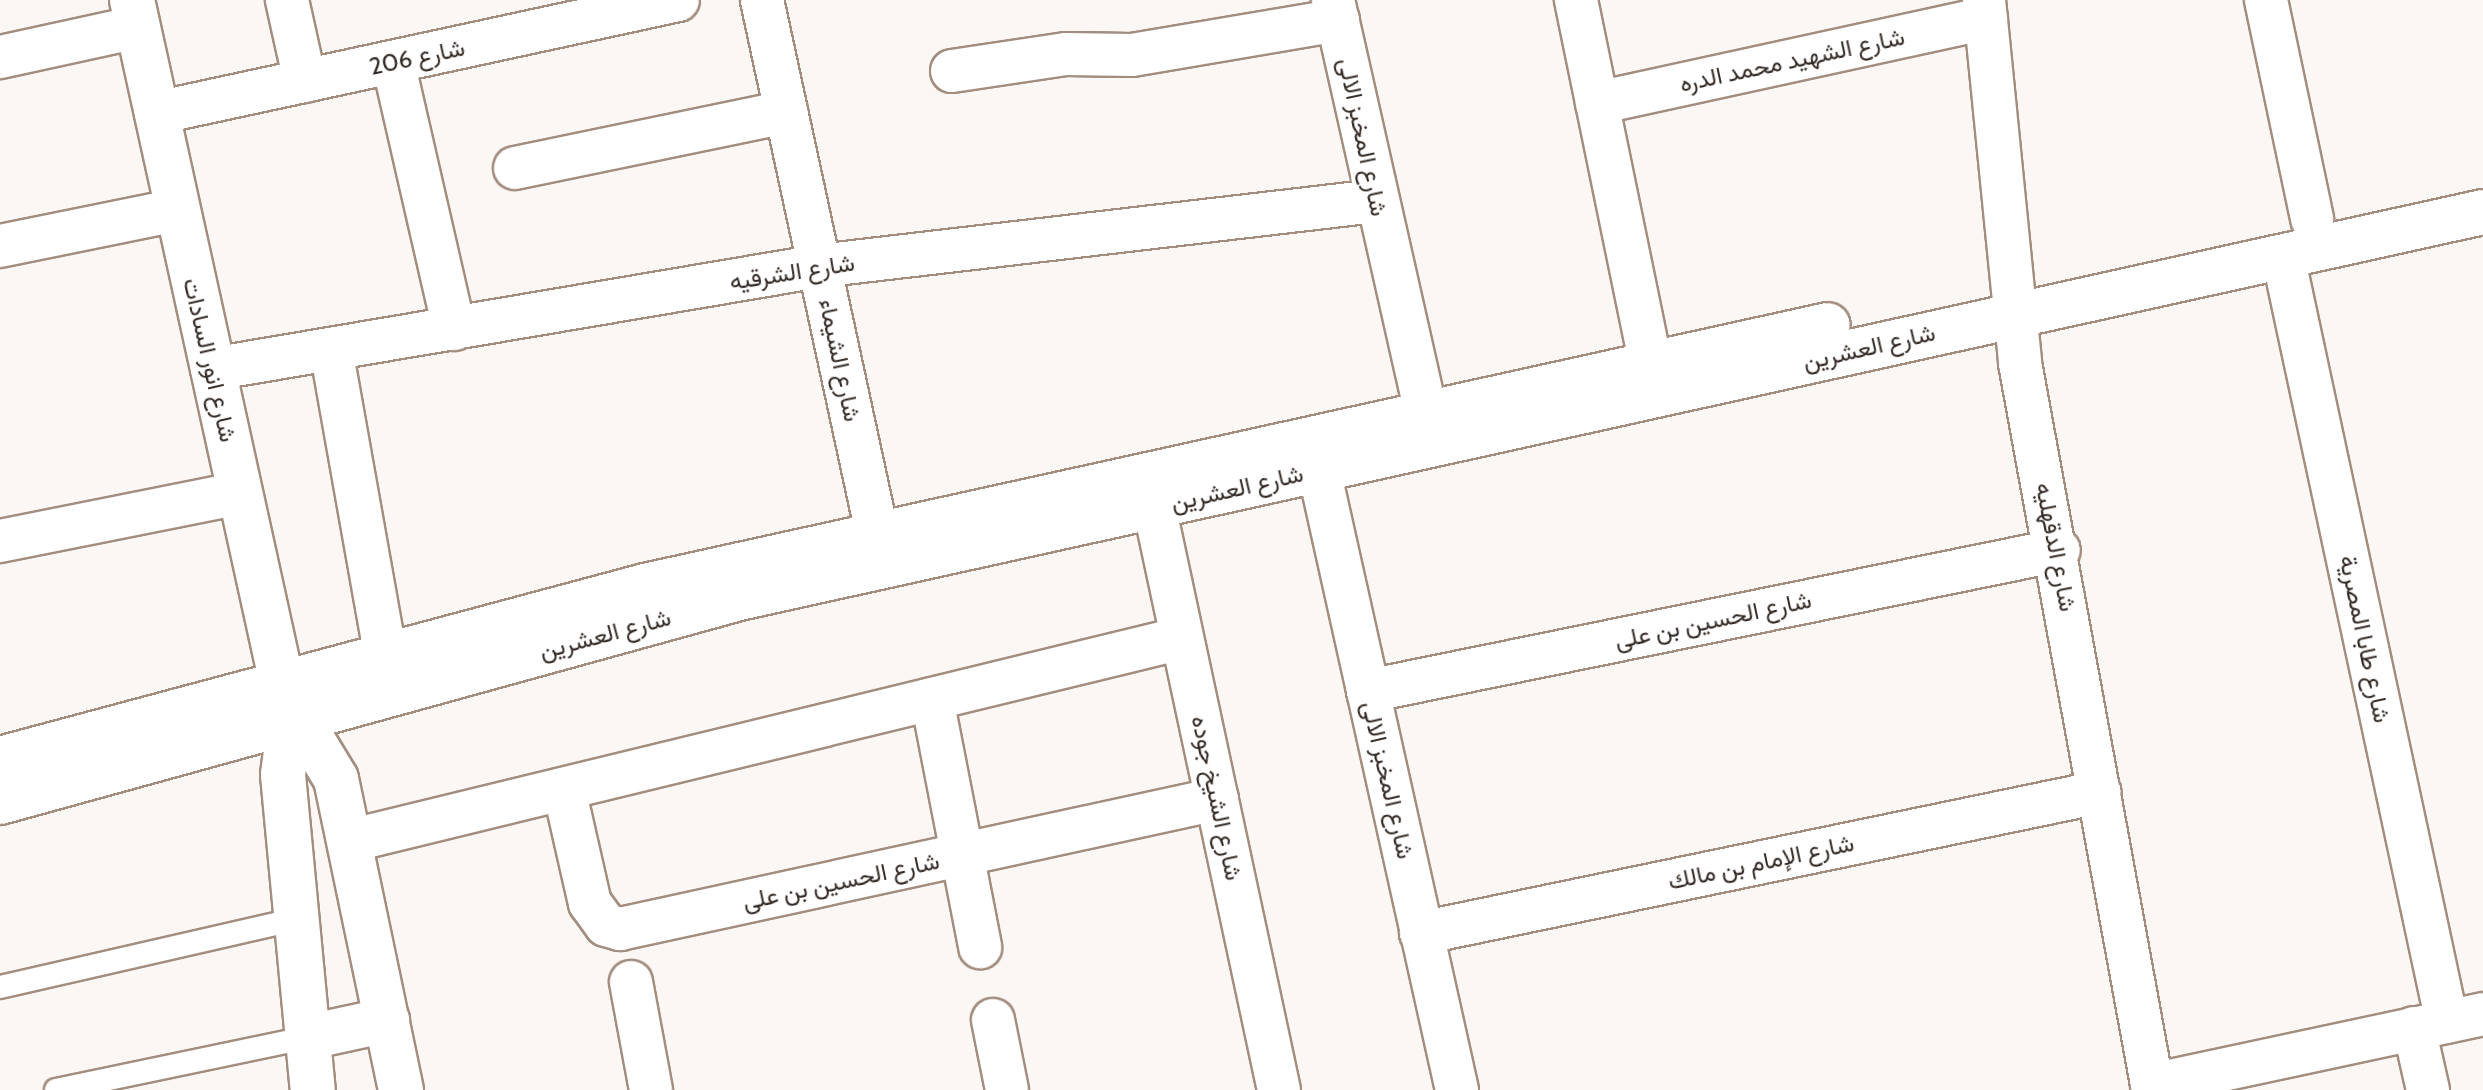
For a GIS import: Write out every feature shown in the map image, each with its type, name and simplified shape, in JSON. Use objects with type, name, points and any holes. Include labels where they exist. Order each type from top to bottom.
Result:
[{"type":"street","points":[[287,0],[305,81]]},
{"type":"street","name":"شارع 206","points":[[156,113],[678,0]]},
{"type":"street","name":"شارع الشيماء","points":[[762,0],[877,533]]},
{"type":"street","points":[[1576,0],[1651,364]]},
{"type":"street","points":[[2266,0],[2312,219]]},
{"type":"street","name":"شارع الشهيد محمد الدره","points":[[1597,103],[1985,9]]},
{"type":"street","name":"شارع الدقهليه","points":[[1985,9],[2012,300],[2153,1087]]},
{"type":"street","points":[[952,71],[1066,54],[1132,55],[1335,10]]},
{"type":"street","name":"شارع المخبز الالى","points":[[1335,10],[1426,414]]},
{"type":"street","points":[[0,57],[135,13]]},
{"type":"street","name":"شارع انور السادات","points":[[135,13],[286,701],[283,775],[313,1090]]},
{"type":"street","points":[[393,62],[454,329]]},
{"type":"street","points":[[515,168],[786,112]]},
{"type":"street","name":"شارع العشرين","points":[[0,759],[286,701],[1319,470],[2012,300],[2312,219],[2483,182]]},
{"type":"street","name":"شارع الشرقيه","points":[[212,369],[819,266],[1376,201]]},
{"type":"street","points":[[0,246],[177,210]]},
{"type":"street","name":"شارع العشرين","points":[[0,802],[286,701],[385,653],[877,533],[1651,364],[2283,256],[2483,212]]},
{"type":"street","name":"شارع طابا المصرية","points":[[2283,256],[2448,1021],[2428,1090]]},
{"type":"street","points":[[331,349],[385,653]]},
{"type":"street","name":"شارع المخبز الالى","points":[[1319,470],[1457,1090]]},
{"type":"street","points":[[0,541],[240,493]]},
{"type":"street","name":"شارع الشيخ جوده","points":[[1154,506],[1277,1090]]},
{"type":"street","name":"شارع الحسين بن على","points":[[1368,691],[2059,550]]},
{"type":"street","points":[[349,841],[1182,638]]},
{"type":"street","points":[[932,699],[980,947]]},
{"type":"street","points":[[286,701],[326,756],[349,841],[401,1090]]},
{"type":"street","name":"شارع الحسين بن على","points":[[564,789],[590,903],[606,925],[620,929],[1217,799]]},
{"type":"street","name":"شارع الإمام بن مالك","points":[[1421,933],[2100,792]]},
{"type":"street","points":[[631,982],[651,1090]]},
{"type":"street","points":[[309,1037],[387,1020]]},
{"type":"street","points":[[993,1020],[1007,1090]]},
{"type":"street","points":[[2153,1087],[2448,1021]]},
{"type":"lane","points":[[0,987],[297,919]]},
{"type":"lane","points":[[56,1090],[309,1037]]}]
